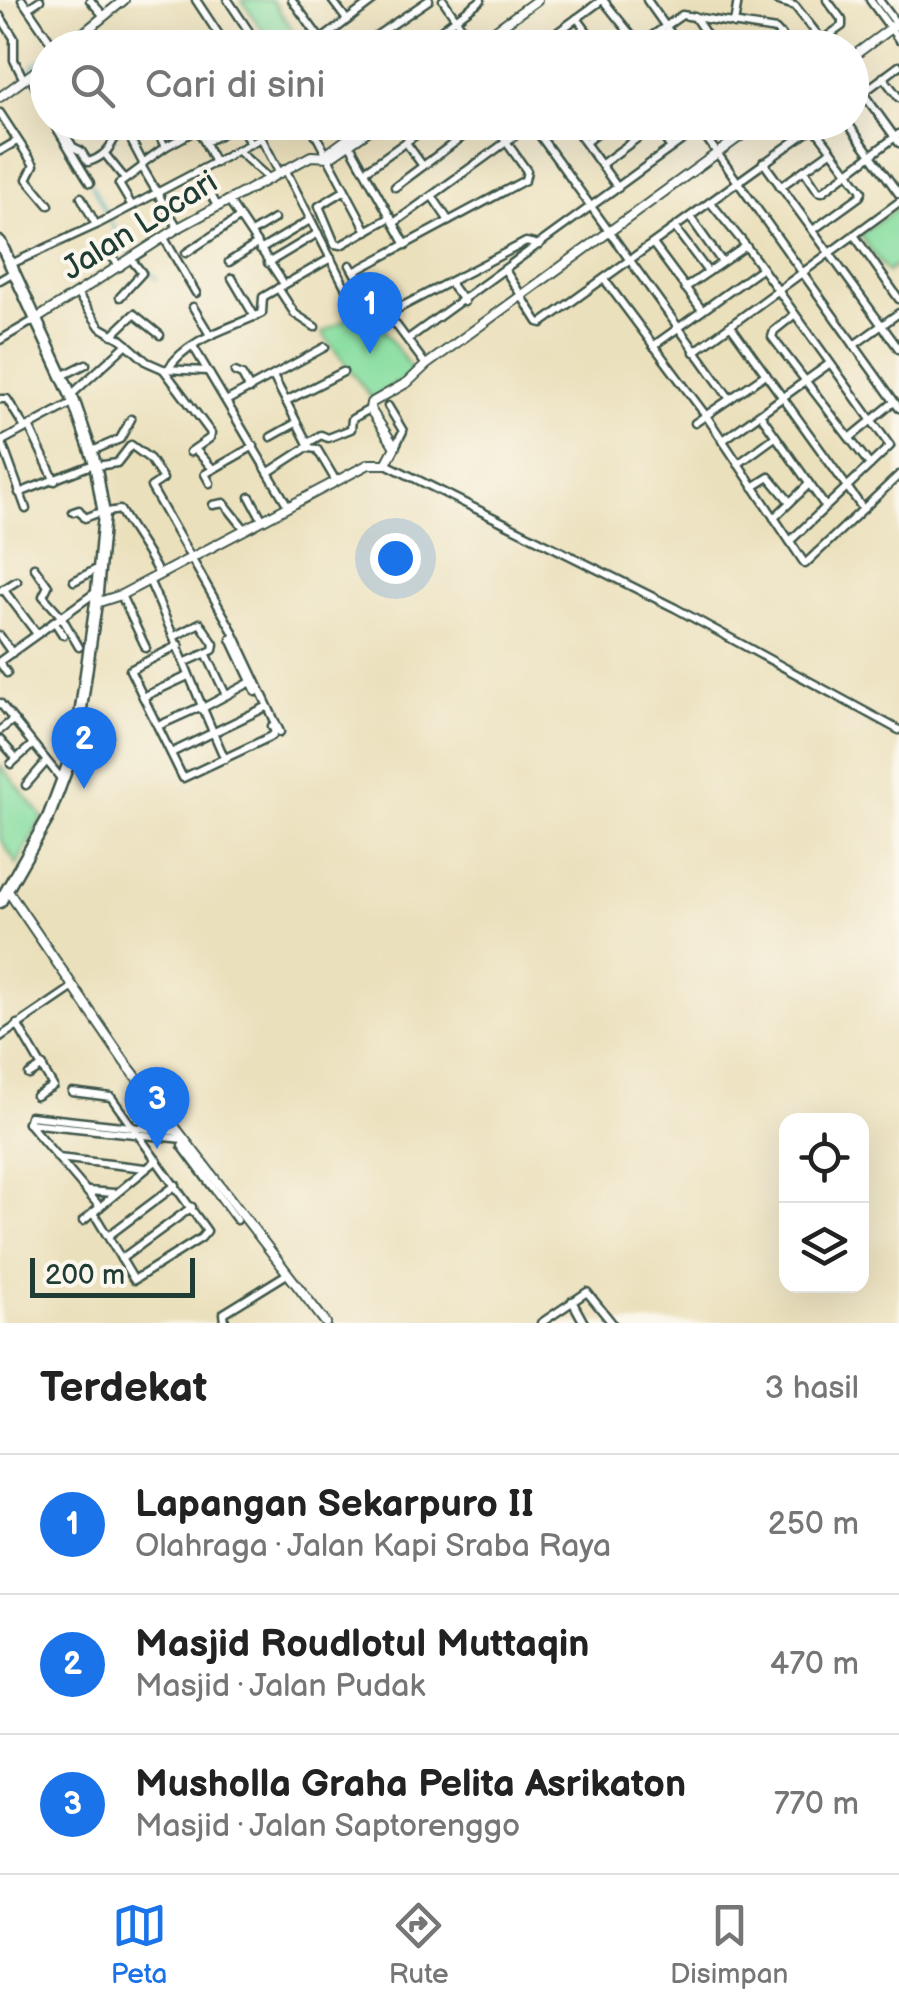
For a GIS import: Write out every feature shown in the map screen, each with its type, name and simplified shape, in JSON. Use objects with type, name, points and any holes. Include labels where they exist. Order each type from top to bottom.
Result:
[{"type":"main road","points":[[0,242],[73,398],[94,460],[104,514],[80,726],[64,782],[35,844],[0,902]]},
{"type":"street","points":[[22,0],[43,30]]},
{"type":"street","points":[[28,8],[40,0]]},
{"type":"street","points":[[90,0],[103,16]]},
{"type":"street","points":[[87,30],[124,0]]},
{"type":"street","points":[[196,0],[216,30]]},
{"type":"street","points":[[228,0],[248,30]]},
{"type":"street","points":[[292,0],[314,30]]},
{"type":"street","points":[[332,0],[347,20]]},
{"type":"street","points":[[385,30],[429,0]]},
{"type":"street","points":[[444,0],[464,30]]},
{"type":"street","points":[[440,30],[480,0]]},
{"type":"street","points":[[497,30],[537,0]]},
{"type":"street","points":[[501,30],[546,0]]},
{"type":"street","points":[[561,30],[603,0],[627,30]]},
{"type":"street","points":[[734,24],[738,0]]},
{"type":"street","points":[[775,0],[796,6],[814,30]]},
{"type":"street","points":[[828,0],[843,23],[833,30]]},
{"type":"street","points":[[870,0],[896,25]]},
{"type":"street","points":[[880,0],[896,25],[899,40]]},
{"type":"street","points":[[334,30],[372,1]]},
{"type":"street","points":[[649,1],[668,30]]},
{"type":"street","points":[[659,30],[679,15],[776,30]]},
{"type":"street","points":[[0,16],[14,38],[14,60],[30,74]]},
{"type":"street","points":[[694,16],[704,30]]},
{"type":"street","points":[[577,18],[586,30]]},
{"type":"street","points":[[869,45],[896,25]]},
{"type":"street","points":[[869,88],[899,66]]},
{"type":"street","points":[[0,97],[30,76]]},
{"type":"street","points":[[884,77],[899,98]]},
{"type":"street","points":[[804,170],[820,192],[898,138],[869,100]]},
{"type":"street","points":[[0,113],[34,166],[27,179],[49,205]]},
{"type":"street","points":[[0,140],[2,150],[17,140]]},
{"type":"street","points":[[67,140],[90,183]]},
{"type":"street","points":[[72,149],[81,151],[88,162],[106,154],[113,140]]},
{"type":"street","points":[[162,140],[166,147]]},
{"type":"street","points":[[132,206],[119,184],[178,140]]},
{"type":"street","points":[[208,140],[204,142],[215,162]]},
{"type":"street","points":[[0,280],[13,268],[256,140]]},
{"type":"street","points":[[261,140],[318,233],[358,312]]},
{"type":"street","points":[[319,140],[367,230]]},
{"type":"street","points":[[327,155],[347,140]]},
{"type":"street","points":[[327,155],[357,140]]},
{"type":"street","points":[[366,171],[412,140]]},
{"type":"street","points":[[394,188],[458,140]]},
{"type":"street","points":[[344,190],[319,206],[335,244],[341,245],[432,196],[509,140]]},
{"type":"street","points":[[544,140],[730,399]]},
{"type":"street","points":[[589,140],[586,142],[618,188]]},
{"type":"street","points":[[602,164],[633,140]]},
{"type":"street","points":[[666,140],[672,148]]},
{"type":"street","points":[[408,339],[464,302],[682,140]]},
{"type":"street","points":[[706,140],[897,405],[850,438]]},
{"type":"street","points":[[269,472],[320,435],[328,438],[351,429],[352,419],[736,140]]},
{"type":"street","points":[[505,270],[542,323],[796,140]]},
{"type":"street","points":[[813,230],[862,194],[826,140]]},
{"type":"street","points":[[859,140],[899,194]]},
{"type":"street","points":[[132,142],[178,228]]},
{"type":"street","points":[[342,284],[355,273],[525,180],[527,172],[506,142]]},
{"type":"street","points":[[407,144],[423,166]]},
{"type":"street","points":[[350,145],[406,245]]},
{"type":"street","points":[[236,150],[268,178]]},
{"type":"street","points":[[780,187],[831,151]]},
{"type":"street","points":[[106,154],[124,180]]},
{"type":"street","name":"Jalan Locari","points":[[38,318],[217,206],[311,156],[327,155]]},
{"type":"street","points":[[763,162],[899,349]]},
{"type":"street","points":[[199,172],[217,206]]},
{"type":"street","points":[[81,196],[96,225]]},
{"type":"street","points":[[432,196],[449,221]]},
{"type":"street","points":[[228,200],[268,262],[295,314],[315,327]]},
{"type":"street","points":[[710,202],[890,446],[790,542]]},
{"type":"street","points":[[694,352],[899,202]]},
{"type":"street","points":[[690,217],[722,262]]},
{"type":"street","points":[[186,253],[238,218]]},
{"type":"street","points":[[250,232],[274,219]]},
{"type":"street","points":[[228,262],[310,220]]},
{"type":"street","points":[[675,228],[708,272]]},
{"type":"street","points":[[268,262],[318,233]]},
{"type":"street","points":[[854,235],[899,299]]},
{"type":"street","points":[[164,238],[196,293]]},
{"type":"street","points":[[378,318],[526,242],[540,245]]},
{"type":"street","points":[[652,244],[702,310]]},
{"type":"street","points":[[685,288],[746,246]]},
{"type":"street","points":[[92,257],[108,250],[120,266]]},
{"type":"street","points":[[120,297],[142,273],[132,258]]},
{"type":"street","points":[[158,367],[210,335],[264,312],[263,297],[331,258]]},
{"type":"street","points":[[653,346],[762,268]]},
{"type":"street","points":[[232,278],[255,316]]},
{"type":"street","points":[[604,279],[705,415],[805,564],[899,475]]},
{"type":"street","points":[[889,286],[899,279]]},
{"type":"street","points":[[450,283],[464,302]]},
{"type":"street","points":[[78,295],[96,323],[158,367],[211,433],[193,450],[214,469]]},
{"type":"street","points":[[194,307],[210,335]]},
{"type":"street","points":[[854,345],[899,313]]},
{"type":"street","points":[[112,334],[134,314],[160,335]]},
{"type":"street","points":[[388,314],[426,365]]},
{"type":"street","points":[[794,315],[772,337],[870,465]]},
{"type":"street","points":[[0,340],[38,318]]},
{"type":"street","points":[[731,326],[864,509]]},
{"type":"street","points":[[26,509],[1,440],[73,398],[127,344]]},
{"type":"street","points":[[193,346],[288,506]]},
{"type":"street","points":[[226,401],[326,347]]},
{"type":"street","points":[[64,375],[86,364]]},
{"type":"street","points":[[722,441],[829,364]]},
{"type":"street","points":[[158,367],[208,371]]},
{"type":"street","points":[[234,372],[242,376],[250,389]]},
{"type":"street","points":[[286,400],[343,372]]},
{"type":"street","points":[[695,423],[766,374]]},
{"type":"street","points":[[273,376],[308,446],[316,448],[336,480]]},
{"type":"street","points":[[0,399],[6,398],[27,427],[55,480]]},
{"type":"street","points":[[371,406],[395,447]]},
{"type":"street","points":[[386,464],[404,431],[388,406]]},
{"type":"street","points":[[760,414],[826,506]]},
{"type":"street","points":[[19,493],[94,460],[120,440],[130,419]]},
{"type":"street","points":[[272,437],[296,422]]},
{"type":"street","points":[[738,464],[775,436]]},
{"type":"street","points":[[94,460],[119,462],[132,445],[150,459],[164,478],[151,487],[232,630],[280,732]]},
{"type":"street","points":[[210,483],[205,475],[254,446]]},
{"type":"street","points":[[7,673],[0,662],[58,618],[96,597],[121,595],[336,480],[369,464],[386,464],[675,608],[899,730]]},
{"type":"street","points":[[754,488],[769,477],[790,502]]},
{"type":"street","points":[[774,518],[810,484]]},
{"type":"street","points":[[250,497],[262,519]]},
{"type":"street","points":[[212,504],[224,503],[244,528]]},
{"type":"street","points":[[73,512],[79,510],[85,518],[120,510],[135,538],[147,550],[158,575]]},
{"type":"street","points":[[34,567],[48,586],[43,596],[79,646]]},
{"type":"street","points":[[74,581],[100,567]]},
{"type":"street","points":[[149,580],[186,662],[200,708],[225,759]]},
{"type":"street","points":[[17,581],[2,590],[37,634]]},
{"type":"street","points":[[121,595],[146,648]]},
{"type":"street","points":[[58,618],[63,635]]},
{"type":"street","points":[[175,636],[203,624],[214,648],[186,662]]},
{"type":"street","points":[[0,636],[12,652]]},
{"type":"street","points":[[179,645],[130,670],[184,779],[274,735],[231,639]]},
{"type":"street","points":[[206,653],[226,695]]},
{"type":"street","points":[[143,697],[188,676]]},
{"type":"street","points":[[158,726],[251,682]]},
{"type":"street","points":[[0,703],[64,782]]},
{"type":"street","points":[[171,753],[264,708]]},
{"type":"street","points":[[0,730],[12,720]]},
{"type":"street","points":[[0,740],[14,761],[32,746]]},
{"type":"street","points":[[26,785],[46,762]]},
{"type":"street","points":[[8,891],[72,988],[231,1206],[326,1323]]},
{"type":"street","points":[[2,1033],[72,988]]},
{"type":"street","points":[[17,1024],[53,1086],[36,1096]]},
{"type":"street","points":[[28,1075],[43,1066]]},
{"type":"street","points":[[72,1092],[110,1096],[135,1130],[157,1160],[176,1184],[206,1227],[202,1238],[137,1280],[132,1278],[108,1236],[88,1191],[28,1123],[30,1116],[83,1125],[135,1130],[182,1137]]},
{"type":"street","points":[[56,1158],[146,1168]]},
{"type":"street","points":[[83,1220],[157,1160]]},
{"type":"street","points":[[108,1236],[176,1184]]},
{"type":"street","points":[[88,1191],[116,1194]]},
{"type":"street","points":[[231,1206],[237,1220]]},
{"type":"street","points":[[121,1259],[192,1207]]},
{"type":"street","points":[[225,1323],[224,1312],[287,1274]]},
{"type":"street","points":[[541,1323],[552,1320],[572,1301],[590,1293],[612,1323]]},
{"type":"street","points":[[572,1301],[584,1323]]},
{"type":"green space","points":[[242,0],[272,0],[292,30],[262,30]]},
{"type":"green space","points":[[899,207],[899,264],[887,272],[860,235]]},
{"type":"green space","points":[[368,307],[415,374],[372,399],[322,333]]},
{"type":"green space","points":[[0,765],[43,817],[17,865],[0,838]]},
{"type":"waterway","points":[[104,9],[116,0]]},
{"type":"waterway","points":[[79,30],[98,14]]},
{"type":"waterway","points":[[73,140],[74,145]]},
{"type":"waterway","points":[[91,183],[130,255]]},
{"type":"waterway","points":[[136,260],[157,279]]},
{"type":"place","name":"Lapangan Sekarpuro II","points":[[370,354]]},
{"type":"place","name":"Masjid Roudlotul Muttaqin","points":[[84,789]]},
{"type":"place","name":"Musholla Graha Pelita Asrikaton","points":[[157,1149]]}]
